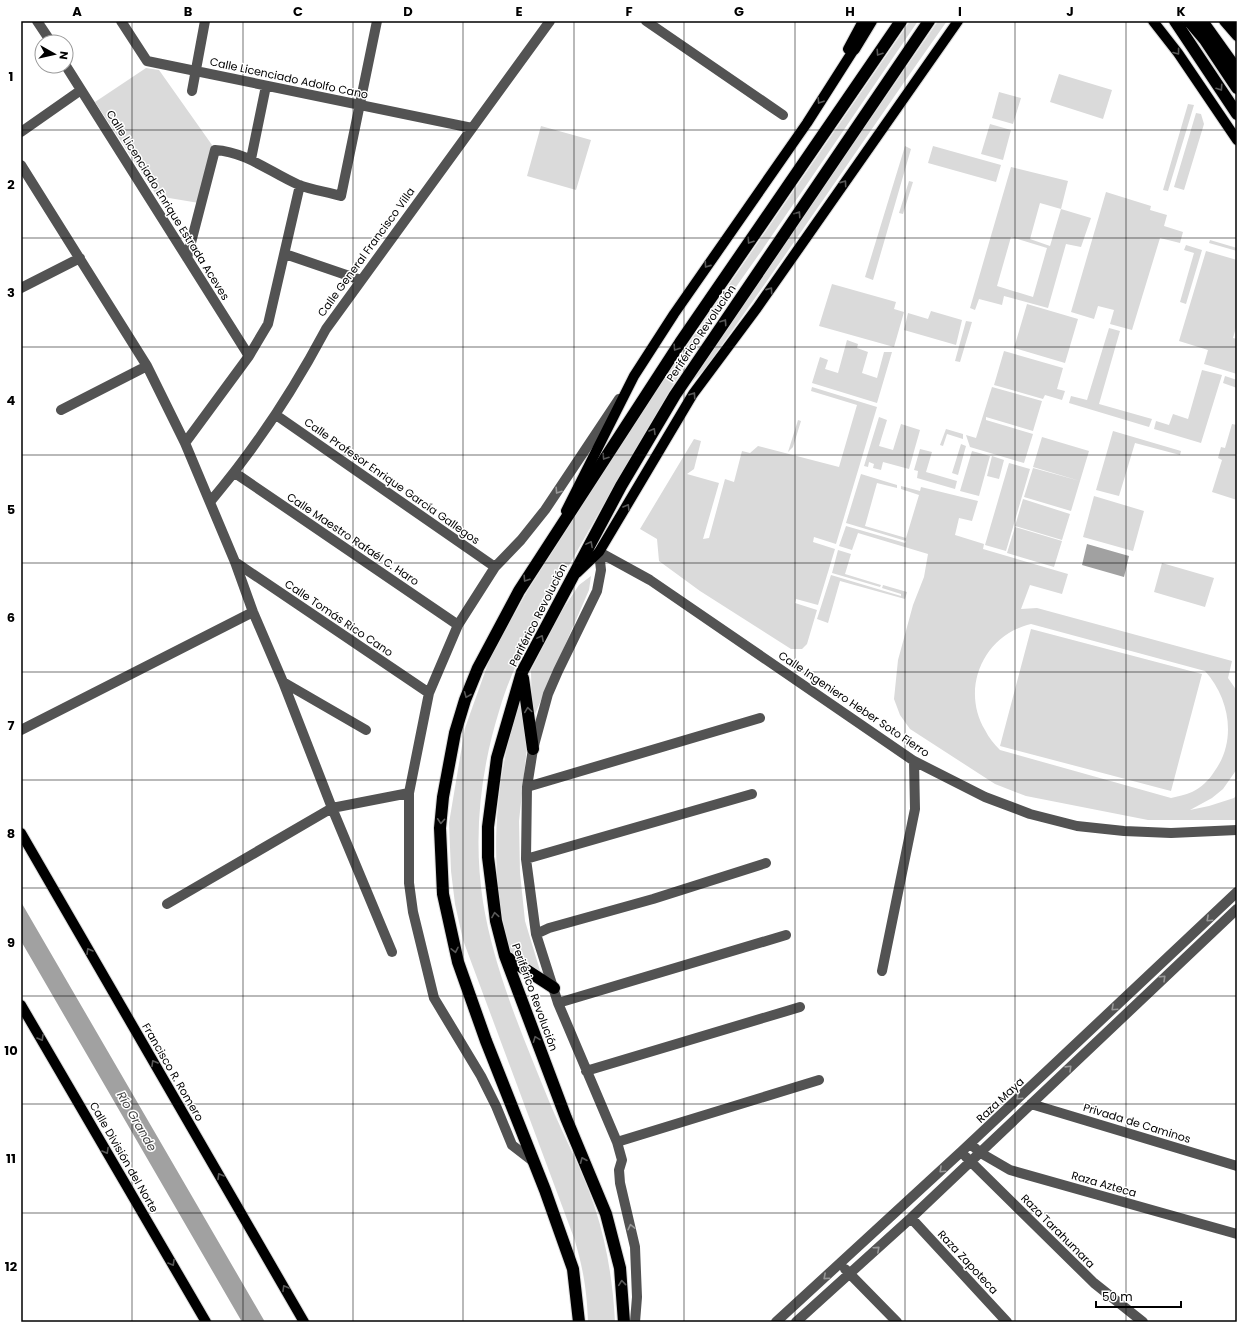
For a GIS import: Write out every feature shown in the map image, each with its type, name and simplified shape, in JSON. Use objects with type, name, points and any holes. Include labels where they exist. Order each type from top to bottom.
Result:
[{"type":"highway","points":[[854,49],[872,21]]},
{"type":"highway","name":"Periférico Revolución","points":[[579,1322],[573,1268],[458,962],[443,894],[440,828],[448,767],[455,733],[465,700],[493,638],[519,591],[547,546],[680,343],[901,21]]},
{"type":"highway","name":"Periférico Revolución","points":[[624,1322],[620,1268],[606,1214],[566,1118],[505,956],[496,922],[491,887],[488,827],[497,758],[522,672],[621,486],[675,395],[929,21]]},
{"type":"highway","points":[[1175,21],[1237,114]]},
{"type":"highway","points":[[1189,21],[1206,40],[1237,88]]},
{"type":"highway","points":[[1202,21],[1237,70]]},
{"type":"highway","points":[[1231,21],[1237,29]]},
{"type":"highway","points":[[522,672],[533,749]]},
{"type":"highway","points":[[505,956],[554,988]]},
{"type":"main road","points":[[833,80],[863,21]]},
{"type":"main road","points":[[572,578],[599,552],[693,394],[757,308],[958,21]]},
{"type":"main road","points":[[1153,21],[1178,53],[1237,140]]},
{"type":"main road","points":[[1224,21],[1237,36]]},
{"type":"main road","points":[[833,80],[854,49]]},
{"type":"main road","name":"Periférico Revolución","points":[[547,546],[634,376],[674,314],[807,123],[833,80]]},
{"type":"main road","name":"Francisco R. Romero","points":[[21,833],[304,1322]]},
{"type":"main road","name":"Calle División del Norte","points":[[21,1005],[206,1322]]},
{"type":"street","points":[[37,21],[46,34]]},
{"type":"street","name":"Calle Licenciado Adolfo Cano","points":[[121,21],[147,61],[472,128]]},
{"type":"street","points":[[192,91],[194,71],[205,21]]},
{"type":"street","points":[[187,258],[215,150],[230,151],[251,159],[300,185],[341,196],[377,21]]},
{"type":"street","name":"Calle General Francisco Villa","points":[[210,502],[234,473],[276,415],[302,373],[326,329],[550,21]]},
{"type":"street","points":[[646,21],[783,115]]},
{"type":"street","name":"Calle Licenciado Enrique Estrada Aceves","points":[[71,74],[249,356]]},
{"type":"street","points":[[251,159],[266,86]]},
{"type":"street","points":[[21,132],[81,90]]},
{"type":"street","points":[[21,165],[147,366],[185,443],[235,562],[253,612],[283,682],[332,808],[392,952]]},
{"type":"street","points":[[185,443],[249,356],[268,324],[300,185]]},
{"type":"street","points":[[285,254],[361,280]]},
{"type":"street","points":[[21,288],[80,258]]},
{"type":"street","points":[[61,410],[147,366]]},
{"type":"street","points":[[534,1162],[512,1145],[496,1106],[481,1076],[434,998],[413,912],[409,883],[409,793],[429,693],[458,625],[495,567],[521,540],[545,510],[634,376]]},
{"type":"street","name":"Calle Profesor Enrique García Gallegos","points":[[276,415],[495,567]]},
{"type":"street","name":"Calle Maestro Rafaél C. Haro","points":[[234,473],[458,625]]},
{"type":"street","points":[[599,552],[601,570],[597,592],[548,694],[533,749],[527,787],[526,859],[536,934],[558,1003],[617,1142],[622,1160],[619,1170],[620,1183],[635,1247],[635,1322]]},
{"type":"street","name":"Calle Ingeniero Heber Soto Fierro","points":[[599,552],[650,580],[914,761],[985,797],[1030,814],[1077,826],[1124,831],[1171,833],[1237,830]]},
{"type":"street","name":"Calle Tomás Rico Cano","points":[[235,562],[429,693]]},
{"type":"street","points":[[21,730],[253,612]]},
{"type":"street","points":[[283,682],[366,730]]},
{"type":"street","points":[[527,787],[760,718]]},
{"type":"street","points":[[882,971],[915,809],[914,761]]},
{"type":"street","points":[[167,904],[332,808],[409,793]]},
{"type":"street","points":[[526,859],[752,794]]},
{"type":"street","points":[[536,934],[549,928],[653,899],[766,863]]},
{"type":"street","name":"Raza Maya","points":[[776,1322],[971,1143],[1237,892]]},
{"type":"street","points":[[796,1322],[971,1162],[1237,909]]},
{"type":"street","points":[[558,1003],[786,934]]},
{"type":"street","points":[[586,1071],[800,1007]]},
{"type":"street","points":[[617,1142],[819,1080]]},
{"type":"street","name":"Privada de Caminos","points":[[1031,1104],[1237,1166]]},
{"type":"street","name":"Raza Azteca","points":[[971,1143],[980,1152],[1010,1170],[1237,1234]]},
{"type":"street","name":"Raza Tarahumara","points":[[962,1151],[971,1162],[1094,1283],[1143,1322]]},
{"type":"street","name":"Raza Zapoteca","points":[[911,1218],[1007,1322]]},
{"type":"street","points":[[840,1264],[897,1322]]},
{"type":"shaded area","points":[[910,21],[918,21],[713,320],[660,408],[585,538],[526,645],[504,695],[493,732],[483,780],[480,804],[479,853],[483,902],[494,953],[510,1003],[549,1101],[585,1181],[603,1236],[613,1293],[615,1322],[588,1322],[584,1279],[574,1238],[463,940],[455,904],[451,871],[449,823],[465,728],[491,655],[528,590],[652,397]]},
{"type":"shaded area","points":[[938,21],[947,21],[735,327],[704,370],[692,382],[700,367]]},
{"type":"shaded area","points":[[146,68],[159,70],[212,145],[199,203],[157,196],[95,102]]},
{"type":"shaded area","points":[[1059,74],[1112,90],[1103,119],[1050,102]]},
{"type":"shaded area","points":[[999,92],[1021,98],[1013,124],[992,118]]},
{"type":"shaded area","points":[[1188,104],[1194,105],[1168,191],[1163,190]]},
{"type":"shaded area","points":[[1196,113],[1201,114],[1204,124],[1184,190],[1174,187]]},
{"type":"shaded area","points":[[990,124],[1011,130],[1003,160],[981,154]]},
{"type":"shaded area","points":[[541,126],[591,140],[576,190],[527,176]]},
{"type":"shaded area","points":[[905,146],[911,149],[873,280],[865,277]]},
{"type":"shaded area","points":[[933,146],[1001,165],[996,182],[928,163]]},
{"type":"shaded area","points":[[1011,167],[1068,181],[1061,209],[1091,218],[1081,247],[1066,244],[1048,308],[1004,296],[1002,305],[979,299],[975,310],[970,308]],"holes":[[[1040,203],[1061,209],[1050,246],[1030,239]],[[1011,237],[1047,248],[1033,297],[997,286]]]},
{"type":"shaded area","points":[[909,181],[913,182],[903,214],[899,213]]},
{"type":"shaded area","points":[[1106,192],[1151,206],[1150,210],[1167,215],[1164,226],[1183,232],[1180,243],[1160,238],[1132,330],[1110,324],[1114,310],[1098,306],[1094,319],[1071,312]]},
{"type":"shaded area","points":[[1210,240],[1237,248],[1237,251],[1209,243]]},
{"type":"shaded area","points":[[1186,245],[1202,250],[1186,304],[1180,302],[1194,253],[1184,250]]},
{"type":"shaded area","points":[[1206,251],[1237,260],[1237,324],[1233,338],[1237,339],[1237,374],[1204,364],[1208,350],[1179,341]]},
{"type":"shaded area","points":[[832,284],[896,302],[894,309],[904,312],[894,347],[819,326]]},
{"type":"shaded area","points":[[1027,304],[1078,319],[1065,363],[1014,348]]},
{"type":"shaded area","points":[[931,311],[962,320],[956,345],[904,330],[908,313],[928,319]]},
{"type":"shaded area","points":[[966,321],[972,322],[960,362],[955,361]]},
{"type":"shaded area","points":[[1109,328],[1120,331],[1099,404],[1152,419],[1149,427],[1069,403],[1071,396],[1087,400]]},
{"type":"shaded area","points":[[847,340],[858,344],[857,348],[868,352],[862,373],[877,378],[884,352],[892,352],[877,403],[812,383],[820,357],[828,360],[825,369],[838,373]]},
{"type":"shaded area","points":[[1004,351],[1063,368],[1057,389],[1065,391],[1062,400],[1045,395],[1043,399],[994,385]]},
{"type":"shaded area","points":[[1202,370],[1222,375],[1201,443],[1154,429],[1156,421],[1169,425],[1173,414],[1188,419]]},
{"type":"shaded area","points":[[1225,376],[1237,380],[1237,388],[1223,383]]},
{"type":"shaded area","points":[[812,387],[877,407],[836,544],[814,537],[813,542],[835,549],[818,605],[796,599],[795,603],[817,610],[807,644],[802,649],[791,649],[700,591],[659,561],[657,539],[640,529],[694,439],[701,441],[694,469],[687,474],[719,483],[703,539],[709,538],[725,479],[734,482],[742,451],[750,453],[758,446],[839,467],[857,405],[811,391]]},
{"type":"shaded area","points":[[992,387],[1042,401],[1033,431],[986,417],[986,420],[1033,434],[1024,463],[970,447],[966,435],[976,438]]},
{"type":"shaded area","points":[[879,417],[887,420],[879,446],[893,450],[901,424],[920,430],[909,469],[883,462],[881,470],[873,468],[874,464],[869,462],[868,467],[864,466]]},
{"type":"shaded area","points":[[798,420],[801,421],[793,447],[788,452]]},
{"type":"shaded area","points":[[1232,424],[1237,425],[1237,500],[1212,492],[1222,460],[1218,458],[1221,447],[1225,448]]},
{"type":"shaded area","points":[[946,429],[963,434],[963,439],[947,434],[943,446],[940,445]]},
{"type":"shaded area","points":[[1113,431],[1181,451],[1180,455],[1135,443],[1119,496],[1096,490]]},
{"type":"shaded area","points":[[1042,437],[1089,451],[1080,481],[1033,467]]},
{"type":"shaded area","points":[[961,444],[966,446],[958,475],[952,473]]},
{"type":"shaded area","points":[[920,449],[932,452],[926,472],[957,481],[955,489],[917,478],[918,471],[914,470]]},
{"type":"shaded area","points":[[972,451],[990,456],[979,496],[960,491]]},
{"type":"shaded area","points":[[992,456],[1004,460],[999,479],[987,476]]},
{"type":"shaded area","points":[[1009,463],[1030,469],[1006,551],[985,545]]},
{"type":"shaded area","points":[[1033,468],[1080,481],[1071,511],[1024,497]]},
{"type":"shaded area","points":[[861,474],[897,485],[897,488],[877,483],[865,526],[906,538],[919,495],[901,489],[901,486],[920,491],[921,487],[978,501],[972,521],[959,518],[955,535],[984,544],[983,549],[1068,574],[1062,594],[1030,585],[1021,609],[1037,608],[1232,661],[1228,678],[1237,691],[1237,769],[1223,789],[1212,798],[1190,810],[1209,806],[1234,798],[1237,795],[1237,820],[1148,820],[1026,796],[995,784],[910,729],[900,715],[894,699],[898,660],[913,605],[924,577],[928,554],[858,533],[852,550],[839,546],[846,526],[905,543],[906,541],[846,523]],"holes":[[[1031,624],[1205,671],[1214,682],[1225,707],[1228,720],[1226,747],[1221,760],[1212,775],[1204,784],[1192,792],[1171,798],[1000,750],[985,730],[978,714],[975,697],[976,681],[981,665],[989,651],[1000,639],[1015,630]]]},
{"type":"shaded area","points":[[1094,496],[1144,511],[1133,551],[1083,537]]},
{"type":"shaded area","points":[[1023,499],[1070,514],[1062,540],[1015,526]]},
{"type":"shaded area","points":[[1015,527],[1062,541],[1054,567],[1007,553]]},
{"type":"shaded area","points":[[838,550],[851,554],[845,574],[881,585],[880,587],[832,573]]},
{"type":"shaded area","points":[[1162,563],[1214,578],[1205,607],[1154,592]]},
{"type":"shaded area","points":[[831,575],[901,596],[901,594],[882,588],[883,585],[907,592],[905,599],[840,581],[828,623],[817,619]]},
{"type":"shaded area","points":[[591,576],[589,590],[532,721],[531,670],[561,612],[579,585]]},
{"type":"shaded area","points":[[1031,629],[1202,674],[1171,791],[1000,746]]},
{"type":"shaded area","points":[[521,695],[527,747],[519,821],[520,873],[525,921],[541,974],[509,951],[500,904],[497,871],[496,846],[499,795],[508,745]]},
{"type":"water","points":[[1087,544],[1129,556],[1124,577],[1082,565]]},
{"type":"water","name":"Río Grande","points":[[21,902],[265,1322],[242,1322],[21,941]]}]
